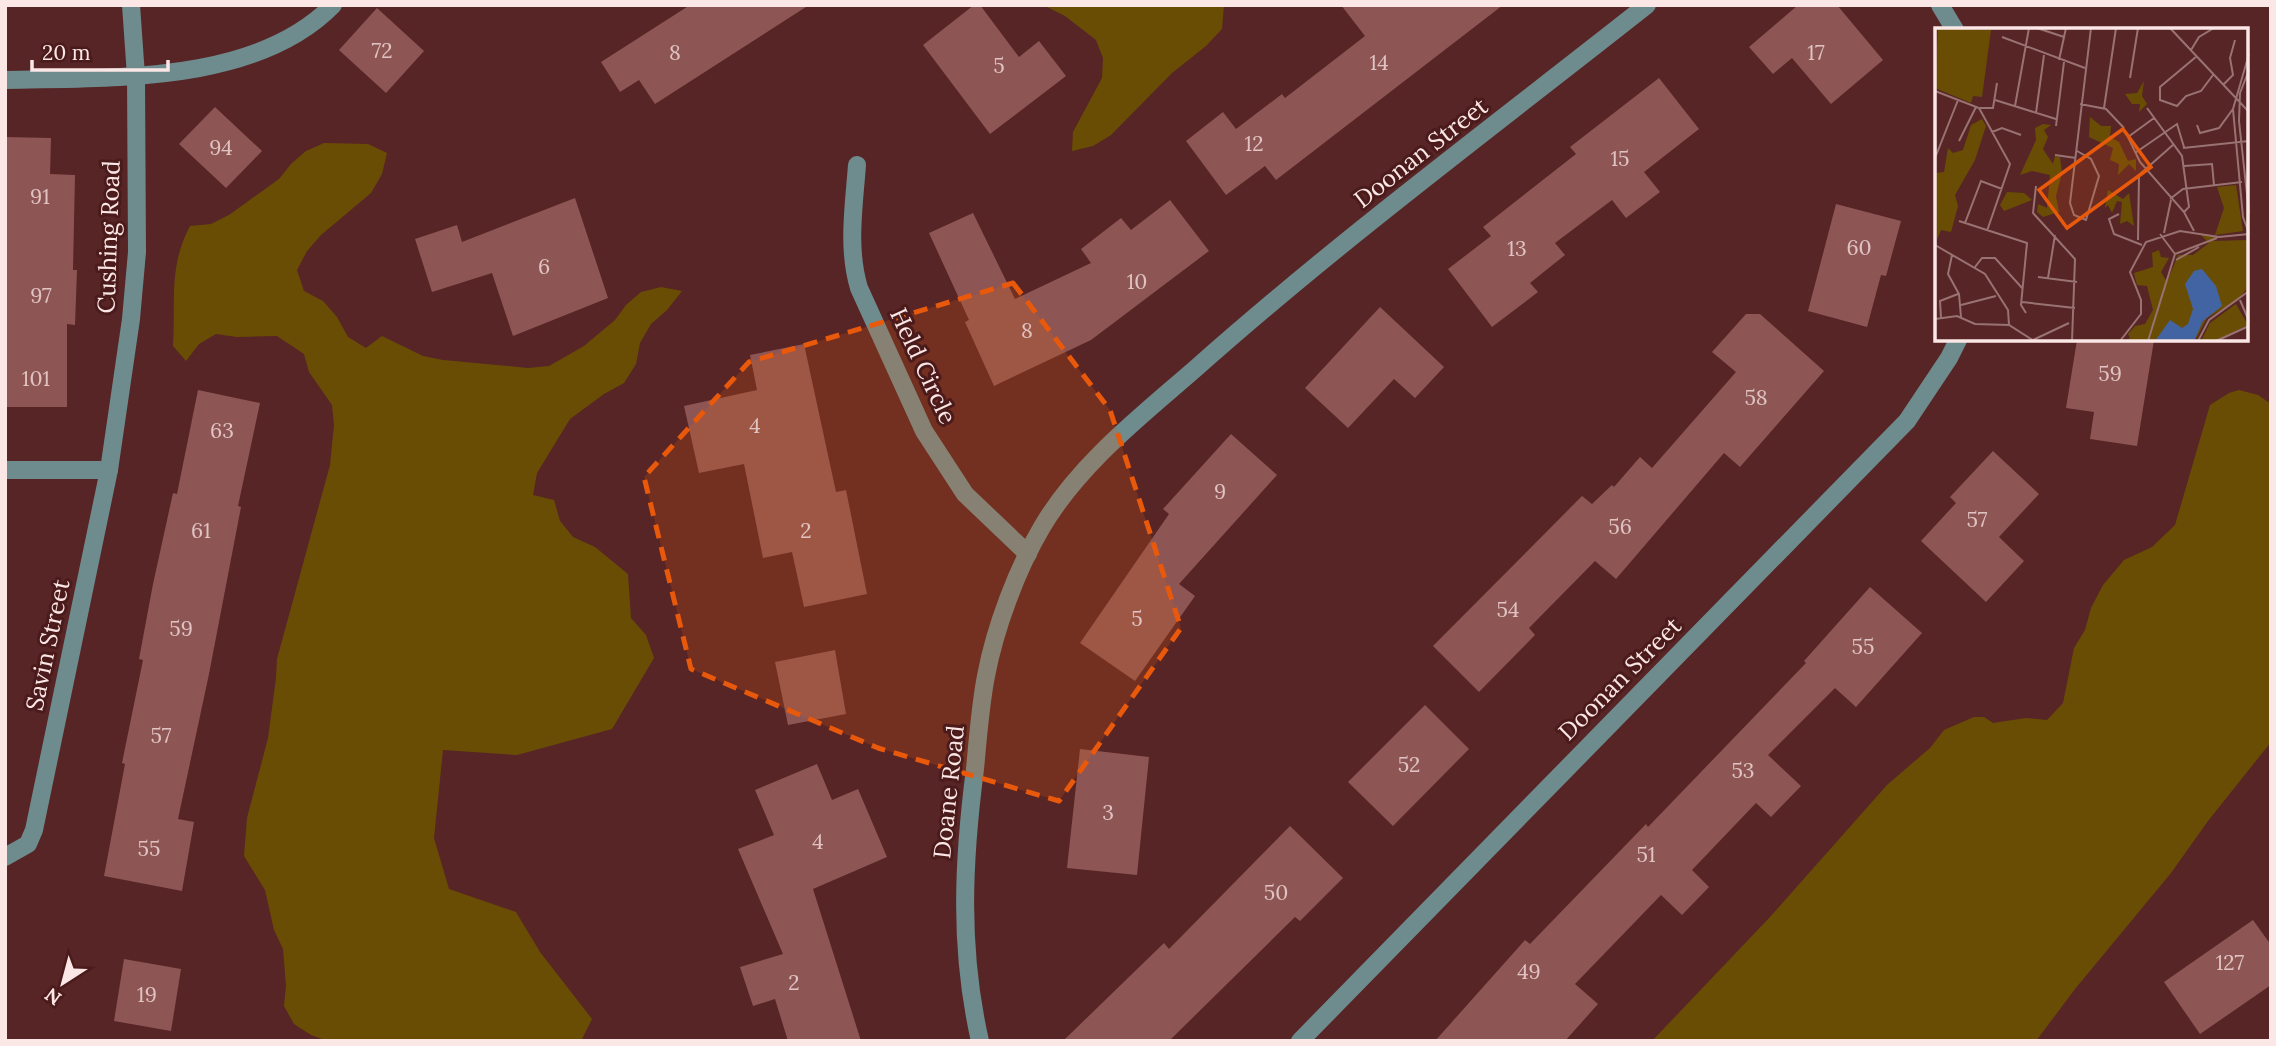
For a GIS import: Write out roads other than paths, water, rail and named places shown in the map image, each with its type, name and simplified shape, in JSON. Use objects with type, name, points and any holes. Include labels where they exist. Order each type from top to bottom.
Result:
[{"type":"street","name":"Cushing Road","points":[[110,470],[123,388],[137,253],[136,76],[131,5]]},
{"type":"street","points":[[5,80],[136,76],[225,63],[261,50],[310,25],[333,5]]},
{"type":"street","name":"Doonan Street","points":[[1028,554],[1057,506],[1119,435],[1262,309],[1647,5]]},
{"type":"street","points":[[1940,5],[1954,28]]},
{"type":"street","name":"Held Circle","points":[[857,165],[852,239],[853,262],[859,288],[925,431],[965,494],[1028,554]]},
{"type":"street","name":"Doonan Street","points":[[1300,1041],[1864,467],[1906,421],[1936,379],[1957,341]]},
{"type":"street","points":[[5,470],[110,470]]},
{"type":"street","name":"Savin Street","points":[[5,857],[28,844],[34,830],[110,470]]},
{"type":"street","name":"Doane Road","points":[[980,1041],[971,993],[963,913],[968,824],[986,676],[1000,627],[1028,554]]}]
